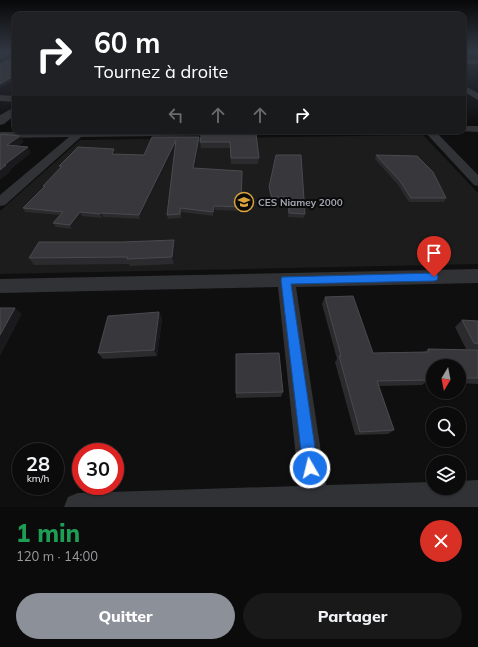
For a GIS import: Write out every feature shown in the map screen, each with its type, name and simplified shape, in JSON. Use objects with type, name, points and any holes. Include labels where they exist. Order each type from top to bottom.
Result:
[{"type":"street","points":[[466,89],[478,97]]},
{"type":"street","points":[[0,98],[12,99]]},
{"type":"street","points":[[0,121],[12,112]]},
{"type":"street","points":[[466,130],[478,129]]},
{"type":"street","points":[[0,135],[27,134]]},
{"type":"street","points":[[0,202],[78,134]]},
{"type":"street","points":[[432,134],[478,182]]},
{"type":"street","points":[[0,286],[478,276]]},
{"type":"street","points":[[286,280],[314,500]]},
{"type":"street","points":[[93,507],[478,494]]},
{"type":"shaded area","name":"CES Niamey 2000","points":[[423,135],[478,193],[478,264],[0,274],[0,211],[80,140]]},
{"type":"building","points":[[0,76],[12,76],[12,77],[0,84]]},
{"type":"building","points":[[201,134],[256,134],[259,158],[231,158],[230,142],[200,142]]},
{"type":"building","points":[[0,135],[20,136],[7,145],[28,147],[4,165],[6,165],[0,170]]},
{"type":"building","points":[[152,137],[199,137],[193,168],[242,171],[241,207],[214,206],[213,212],[180,208],[180,214],[167,215],[176,140],[139,215],[80,212],[70,225],[53,223],[63,212],[23,208],[45,186],[43,186],[62,166],[59,166],[78,147],[114,149],[112,154],[144,155]]},
{"type":"building","points":[[276,155],[301,155],[305,214],[289,213],[288,197],[272,197],[269,187]]},
{"type":"building","points":[[376,155],[417,156],[433,172],[446,198],[411,198],[400,181]]},
{"type":"building","points":[[174,240],[172,257],[127,259],[128,257],[29,258],[39,242],[122,242]]},
{"type":"building","points":[[353,296],[373,353],[429,352],[428,349],[477,350],[478,378],[466,378],[466,359],[426,359],[426,380],[377,381],[394,430],[360,432],[339,356],[341,356],[325,297]]},
{"type":"building","points":[[0,308],[15,308],[0,335]]},
{"type":"building","points":[[159,312],[154,350],[98,353],[108,316]]},
{"type":"building","points":[[462,320],[478,321],[478,344],[474,343]]},
{"type":"building","points":[[279,353],[283,392],[236,393],[236,354]]},
{"type":"place","name":"CES Niamey 2000","points":[[244,202]]},
{"type":"route","points":[[310,468],[286,280],[434,277]]}]
